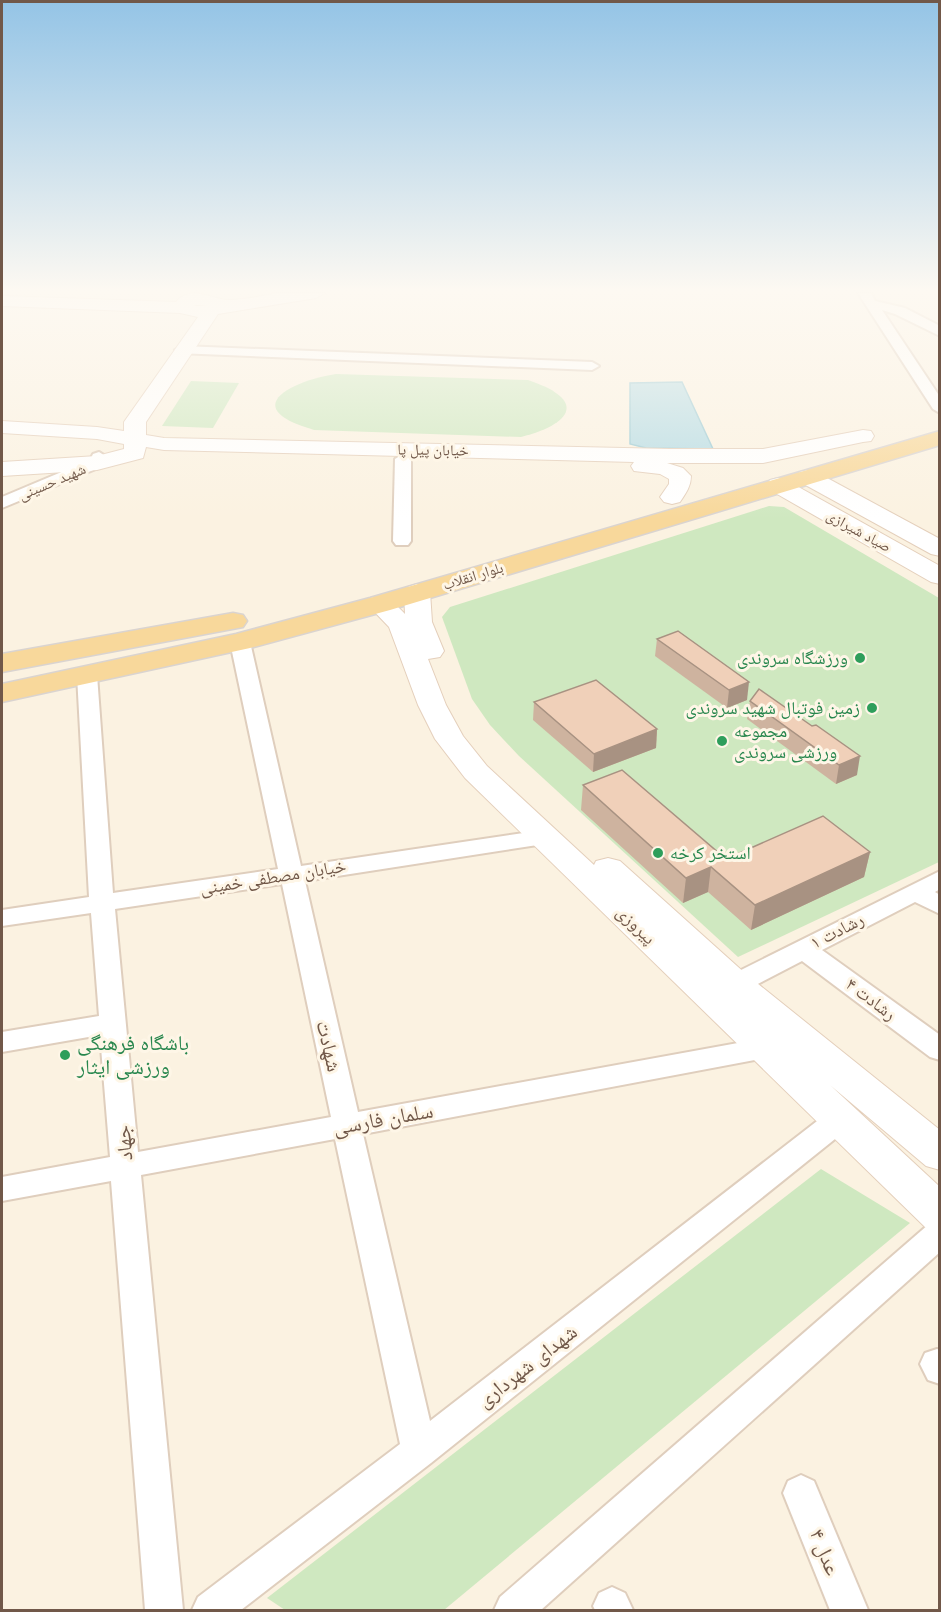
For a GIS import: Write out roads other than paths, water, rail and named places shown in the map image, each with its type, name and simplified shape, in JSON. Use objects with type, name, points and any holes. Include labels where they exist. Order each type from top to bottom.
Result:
[{"type":"main road","points":[[2,468],[99,449],[135,446],[135,422],[163,368]]},
{"type":"main road","points":[[99,449],[113,413]]},
{"type":"main road","name":"بلوار انقلاب","points":[[2,663],[230,622],[363,590],[939,414]]},
{"type":"main road","points":[[2,427],[99,449]]},
{"type":"main road","points":[[901,428],[917,431],[934,439]]},
{"type":"main road","points":[[2,435],[99,449]]},
{"type":"main road","name":"خیابان پیل پا","points":[[135,446],[164,444],[671,463],[763,456],[864,436]]},
{"type":"main road","name":"بلوار انقلاب","points":[[4,692],[240,642],[380,604],[778,485],[806,489],[934,439]]},
{"type":"main road","name":"خیابان پیل پا","points":[[135,446],[403,459],[661,467],[671,463]]},
{"type":"main road","points":[[671,463],[680,476],[680,484],[672,497]]},
{"type":"main road","name":"صیاد شیرازی","points":[[806,489],[834,491],[939,549]]},
{"type":"main road","name":"صیاد شیرازی","points":[[806,489],[939,577]]},
{"type":"main road","name":"پیروزی","points":[[417,592],[419,622],[449,703],[468,734],[495,766],[723,991],[765,1048],[939,1214]]},
{"type":"main road","name":"پیروزی","points":[[380,604],[401,624],[432,705],[450,739],[476,772],[544,837],[723,991],[939,1154]]},
{"type":"street","points":[[913,368],[939,409]]},
{"type":"street","points":[[919,377],[939,374]]},
{"type":"street","name":"شهید حسینی","points":[[2,504],[99,449]]},
{"type":"street","points":[[402,541],[403,459]]},
{"type":"street","name":"شهادت","points":[[240,642],[419,1451]]},
{"type":"street","name":"جهاد","points":[[87,675],[102,903],[164,1611]]},
{"type":"street","name":"خیابان مصطفی خمینی","points":[[2,918],[544,837]]},
{"type":"street","name":"رشادت ۱","points":[[723,991],[939,879]]},
{"type":"street","points":[[916,891],[939,906]]},
{"type":"street","name":"رشادت ۴","points":[[803,949],[939,1050]]},
{"type":"street","points":[[2,1042],[114,1023]]},
{"type":"street","name":"سلمان فارسی","points":[[2,1190],[765,1048]]},
{"type":"street","name":"شهدای شهرداری","points":[[211,1611],[419,1451],[840,1119]]},
{"type":"street","points":[[513,1611],[939,1233]]},
{"type":"street","name":"عدل ۴","points":[[801,1493],[849,1611]]},
{"type":"water","points":[[682,382],[713,449],[646,448],[630,444],[630,383]]},
{"type":"place","name":"ورزشگاه سروندی","points":[[860,658]]},
{"type":"place","name":"زمین فوتبال شهید سروندی","points":[[872,708]]},
{"type":"place","name":"مجموعه ورزشی سروندی","points":[[722,741]]},
{"type":"place","name":"استخر کرخه","points":[[658,853]]},
{"type":"place","name":"باشگاه فرهنگی ورزشی ایثار","points":[[65,1055]]}]
